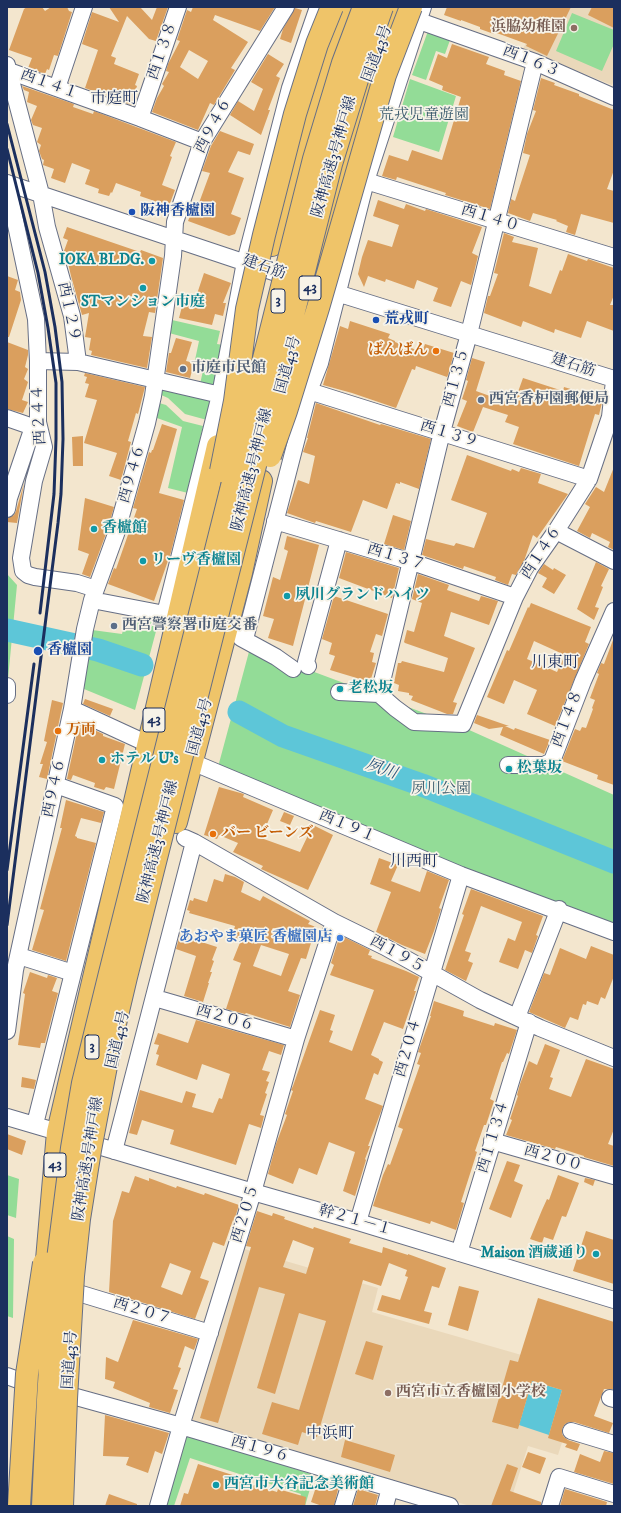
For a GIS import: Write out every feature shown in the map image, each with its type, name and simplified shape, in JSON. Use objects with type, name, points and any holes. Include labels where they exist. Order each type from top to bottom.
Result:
[{"type":"highway","points":[[212,598],[206,543],[235,401],[248,302],[278,176],[295,114],[317,44],[332,7]]},
{"type":"highway","name":"43","points":[[26,1506],[58,1132],[137,740],[225,396],[255,265],[345,7]]},
{"type":"highway","name":"阪神高速3号神戸線","points":[[62,1506],[73,1276],[79,1219],[101,1087],[314,158],[343,63],[364,7]]},
{"type":"highway","points":[[212,598],[286,411],[318,308],[385,75],[400,10]]},
{"type":"highway","name":"阪神高速3号神戸線","points":[[43,1506],[56,1275],[72,1148],[82,1091],[110,973],[331,164],[360,70],[400,10]]},
{"type":"highway","name":"国道43号","points":[[66,1506],[69,1395],[75,1292],[105,1148],[133,981],[241,573],[278,409],[363,95],[400,10]]},
{"type":"highway","points":[[19,1506],[27,1374],[55,1185],[84,1036],[110,973]]},
{"type":"highway","points":[[9,1506],[17,1446],[42,1323]]},
{"type":"street","points":[[56,88],[84,7]]},
{"type":"street","name":"西１３８","points":[[140,118],[178,7]]},
{"type":"street","name":"西９４６","points":[[7,1031],[14,965],[56,785],[72,708],[85,629],[94,595],[116,534],[147,423],[156,379],[174,256],[175,222],[202,142],[286,7]]},
{"type":"street","points":[[255,265],[290,88],[318,7]]},
{"type":"street","points":[[339,540],[306,662],[300,668],[243,639],[309,391],[320,363],[338,294],[366,181],[400,10]]},
{"type":"street","name":"西１６３","points":[[400,10],[535,62],[614,96]]},
{"type":"street","name":"西１３５","points":[[379,694],[412,562],[442,432],[469,334],[535,62]]},
{"type":"street","name":"西１４１","points":[[8,68],[56,88],[202,142]]},
{"type":"street","name":"西１２９","points":[[8,68],[41,194],[47,227],[72,316],[78,362],[156,379],[278,409]]},
{"type":"street","name":"西１４０","points":[[366,181],[614,257]]},
{"type":"street","name":"建石筋","points":[[7,183],[338,294],[614,380]]},
{"type":"street","name":"西２４４","points":[[7,183],[36,319],[38,361],[36,425],[44,447],[14,556],[23,571],[28,575],[77,583],[94,595],[152,613],[168,614],[225,396]]},
{"type":"street","points":[[38,361],[78,362]]},
{"type":"street","name":"西１４６","points":[[379,694],[414,722],[463,724],[515,597],[530,568],[556,531],[589,479],[610,417],[614,380]]},
{"type":"street","name":"西１３９","points":[[309,391],[589,479]]},
{"type":"street","points":[[7,418],[36,425],[9,498],[7,508]]},
{"type":"street","name":"西１３７","points":[[275,521],[412,562],[515,597]]},
{"type":"street","points":[[556,531],[614,561]]},
{"type":"street","name":"西１４８","points":[[508,765],[544,766],[552,761],[583,681],[614,611]]},
{"type":"street","points":[[339,692],[379,694]]},
{"type":"street","points":[[72,708],[137,740]]},
{"type":"street","name":"西１９１","points":[[192,762],[213,772],[411,852],[614,932]]},
{"type":"street","points":[[35,1124],[115,806],[56,785]]},
{"type":"street","name":"西１９５","points":[[155,998],[190,840],[334,922],[385,947],[480,1000],[614,1058]]},
{"type":"street","name":"西２０４","points":[[358,1222],[461,872]]},
{"type":"street","name":"西１１３４","points":[[459,1252],[492,1141],[523,1019],[558,910]]},
{"type":"street","name":"西２０５","points":[[158,1506],[296,1039],[334,922]]},
{"type":"street","points":[[14,965],[73,973]]},
{"type":"street","points":[[105,1148],[155,998]]},
{"type":"street","name":"西２０６","points":[[155,998],[296,1039]]},
{"type":"street","points":[[7,1116],[58,1132]]},
{"type":"street","name":"西２００","points":[[492,1141],[614,1176]]},
{"type":"street","name":"幹２１－１","points":[[105,1148],[459,1252],[614,1300]]},
{"type":"street","name":"西２０７","points":[[75,1292],[210,1333]]},
{"type":"street","points":[[7,1376],[29,1384]]},
{"type":"street","name":"西１９６","points":[[69,1395],[181,1426],[450,1506]]},
{"type":"street","points":[[571,1431],[614,1444]]},
{"type":"street","points":[[343,1506],[352,1477]]},
{"type":"street","points":[[550,1506],[559,1477],[614,1494]]},
{"type":"street","points":[[385,1506],[390,1488]]},
{"type":"shaded area","name":"浜脇幼稚園","points":[[544,7],[614,7],[614,79],[612,85],[523,49]]},
{"type":"shaded area","name":"西宮市立香櫨園小学校","points":[[241,1248],[378,1288],[372,1312],[584,1373],[558,1455],[528,1446],[509,1506],[470,1506],[193,1423],[192,1413]]},
{"type":"green space","points":[[572,13],[614,30],[614,44],[602,71],[556,51]]},
{"type":"green space","points":[[428,31],[450,40],[445,54],[436,51],[426,80],[412,75]]},
{"type":"green space","name":"荒戎児童遊園","points":[[410,79],[456,96],[439,152],[393,137]]},
{"type":"green space","points":[[172,320],[220,331],[217,344],[223,345],[215,387],[200,384],[205,362],[195,360],[199,341],[169,333]]},
{"type":"green space","points":[[161,386],[212,398],[207,420],[185,414],[168,398],[159,394]]},
{"type":"green space","points":[[159,403],[166,405],[183,421],[203,426],[188,493],[168,488],[182,427],[157,418]]},
{"type":"green space","points":[[7,574],[17,585],[8,679],[7,679]]},
{"type":"green space","points":[[126,617],[159,620],[135,710],[84,689],[92,630],[122,634]]},
{"type":"green space","name":"夙川公園","points":[[250,648],[467,729],[614,795],[614,928],[435,859],[218,767]]},
{"type":"green space","points":[[7,1175],[19,1179],[16,1218],[7,1215]]},
{"type":"green space","points":[[7,1236],[14,1239],[13,1318],[7,1316]]},
{"type":"green space","points":[[189,1435],[314,1475],[305,1506],[297,1506],[301,1494],[190,1458],[174,1506],[163,1506],[183,1440]]},
{"type":"water","points":[[532,1381],[562,1390],[549,1435],[519,1425]]},
{"type":"building","points":[[27,7],[42,7],[45,11],[51,7],[67,7],[69,11],[72,12],[58,56],[54,55],[49,70],[47,69],[45,74],[28,68],[32,58],[9,50],[24,9]]},
{"type":"building","points":[[109,7],[140,7],[152,20],[157,7],[168,7],[156,41],[149,39],[127,16],[111,56],[116,58],[114,64],[139,74],[135,85],[137,86],[134,95],[137,97],[134,106],[85,88],[98,50],[82,44],[92,12],[119,22]]},
{"type":"building","points":[[193,7],[275,7],[260,31],[215,15],[213,20],[248,42],[231,68],[235,70],[214,105],[210,103],[198,130],[152,112],[157,98],[164,86],[162,84],[169,72],[166,71],[168,64],[180,41],[177,40],[187,10],[191,12]],"holes":[[[189,50],[208,61],[198,79],[180,67]]]},
{"type":"building","points":[[447,7],[571,7],[547,56],[526,46],[527,44],[494,32],[494,34],[480,29],[480,27],[444,15]]},
{"type":"building","points":[[592,7],[614,7],[614,28],[588,15]]},
{"type":"building","points":[[295,8],[302,10],[291,43],[280,39],[283,29]]},
{"type":"building","points":[[452,44],[489,57],[486,64],[505,71],[504,75],[521,81],[490,209],[445,195],[446,193],[397,177],[396,180],[382,176],[389,155],[408,161],[412,150],[442,160],[461,97],[442,90],[443,86],[429,80],[438,54],[447,58]]},
{"type":"building","points":[[268,54],[284,64],[276,76],[280,78],[268,110],[270,110],[261,135],[230,115],[238,101],[254,111],[263,89],[251,82]]},
{"type":"building","points":[[541,78],[555,83],[554,85],[579,94],[579,96],[614,110],[614,170],[607,189],[614,191],[614,223],[581,214],[575,235],[566,232],[568,226],[556,221],[557,220],[533,213],[530,221],[508,213],[511,199],[515,201],[530,155],[523,153],[527,134],[536,111],[533,110]]},
{"type":"building","points":[[22,86],[74,104],[73,107],[93,114],[94,111],[176,142],[170,156],[172,157],[162,185],[175,190],[169,206],[140,196],[141,192],[116,183],[112,193],[111,192],[109,196],[98,193],[99,189],[85,184],[90,170],[72,163],[65,183],[51,178],[54,169],[43,165],[44,160],[42,159],[39,151],[41,145],[37,142],[42,128],[33,125],[31,120],[37,106],[27,102],[29,92],[24,90]]},
{"type":"building","points":[[220,131],[254,144],[250,155],[238,151],[228,172],[244,178],[231,214],[241,218],[235,234],[229,236],[188,221],[193,209],[196,211],[210,173],[202,171],[211,146]]},
{"type":"building","points":[[378,200],[404,209],[406,204],[425,211],[426,209],[482,227],[472,253],[478,256],[471,285],[461,281],[451,307],[433,301],[438,288],[417,280],[414,289],[386,279],[385,282],[368,276],[364,287],[358,274],[368,240],[392,247],[399,225],[373,216]]},
{"type":"building","points":[[67,227],[140,252],[141,250],[163,258],[155,313],[149,312],[143,336],[152,337],[147,368],[91,355],[92,351],[89,350],[91,338],[85,337],[89,313],[82,315],[67,262],[70,254],[64,251],[68,240],[63,238]]},
{"type":"building","points":[[504,233],[514,237],[512,242],[538,248],[529,286],[551,294],[568,254],[614,268],[614,295],[610,305],[614,305],[614,331],[587,321],[581,338],[555,329],[554,333],[523,321],[521,327],[484,313],[488,296],[490,296],[498,274],[494,273]]},
{"type":"building","points":[[204,273],[231,283],[223,303],[226,303],[223,316],[215,314],[212,325],[179,318],[185,295],[196,297]]},
{"type":"building","points":[[7,276],[18,280],[15,290],[20,292],[21,300],[9,337],[7,337]]},
{"type":"building","points":[[350,321],[390,334],[388,338],[395,342],[422,352],[425,344],[454,353],[447,377],[416,366],[415,370],[412,369],[396,408],[323,385],[340,326],[348,329]]},
{"type":"building","points":[[176,338],[192,342],[186,361],[194,363],[190,378],[166,372],[169,353],[171,353]]},
{"type":"building","points":[[7,342],[28,350],[25,367],[28,369],[24,379],[28,382],[22,400],[28,402],[23,413],[7,409]]},
{"type":"building","points":[[472,358],[485,362],[476,391],[512,404],[514,403],[523,378],[563,391],[564,387],[603,398],[599,415],[595,414],[579,466],[513,444],[519,427],[505,422],[508,415],[483,407],[473,432],[457,426],[467,401],[462,399],[468,381],[466,380]]},
{"type":"building","points":[[85,373],[145,387],[138,414],[136,413],[128,441],[131,442],[121,480],[109,476],[117,453],[84,443],[97,400],[85,397],[89,384],[85,383],[87,377],[84,376]]},
{"type":"building","points":[[316,403],[380,425],[381,424],[431,439],[419,489],[400,482],[400,484],[396,483],[387,509],[363,500],[351,532],[316,521],[315,523],[287,513],[298,480],[309,484],[315,456],[303,452],[308,438]]},
{"type":"building","points":[[162,424],[177,429],[159,493],[184,500],[171,552],[154,601],[108,584],[114,568],[116,569],[137,509],[133,508],[149,452],[151,453],[153,450]]},
{"type":"building","points":[[83,436],[83,466],[73,466],[72,437]]},
{"type":"building","points":[[467,455],[511,471],[512,469],[519,472],[521,468],[541,474],[538,483],[568,494],[537,538],[533,535],[524,561],[516,575],[512,574],[508,585],[495,580],[496,577],[464,566],[463,569],[422,555],[426,539],[454,546],[456,543],[474,548],[487,513],[451,500]]},
{"type":"building","points":[[614,467],[614,550],[608,547],[610,542],[592,533],[590,538],[577,531],[590,507],[585,504],[596,487],[604,492]]},
{"type":"building","points":[[24,483],[17,523],[7,522],[7,518],[14,515],[16,511]]},
{"type":"building","name":"香櫨館","points":[[85,498],[114,507],[90,577],[82,574],[89,554],[78,550]]},
{"type":"building","points":[[393,515],[411,521],[404,550],[384,544]]},
{"type":"building","name":"夙川グランドハイツ","points":[[287,536],[319,545],[293,646],[268,638],[274,619],[263,616],[273,577],[280,580],[288,551],[284,549]]},
{"type":"building","points":[[346,552],[399,568],[392,598],[339,578]]},
{"type":"building","points":[[596,562],[609,569],[601,586],[603,587],[595,607],[599,608],[594,620],[577,609]]},
{"type":"building","points":[[544,564],[553,570],[554,568],[566,575],[554,594],[542,587],[547,578],[538,573]]},
{"type":"building","points":[[418,574],[449,585],[447,590],[479,601],[481,596],[498,601],[489,625],[451,612],[444,636],[475,648],[453,702],[457,703],[453,714],[447,714],[411,700],[413,696],[409,695],[409,693],[398,691],[399,685],[394,683],[398,663],[401,663],[402,661],[444,672],[448,658],[404,642],[407,630],[414,632],[422,603],[412,599]]},
{"type":"building","points":[[334,596],[388,614],[382,636],[376,634],[370,652],[374,653],[372,662],[376,663],[370,682],[330,670],[335,656],[329,654],[332,643],[322,639]]},
{"type":"building","points":[[531,603],[591,627],[585,642],[589,644],[555,726],[527,714],[537,690],[514,680],[504,704],[487,697],[507,650],[509,651],[528,607],[529,608]],"holes":[[[534,641],[565,655],[557,672],[527,659]]]},
{"type":"building","points":[[613,640],[614,785],[597,779],[598,775],[562,761],[575,729],[580,731],[582,727],[586,728],[595,700],[590,698],[599,674],[597,673],[601,663],[604,664]]},
{"type":"building","points":[[85,699],[113,709],[110,716],[83,704]]},
{"type":"building","points":[[52,700],[63,703],[47,779],[39,777],[43,764],[40,764],[47,742],[44,741]]},
{"type":"building","points":[[477,715],[509,726],[505,726],[514,730],[515,728],[550,740],[544,754],[500,735],[503,727],[489,729],[474,723]]},
{"type":"building","name":"ホテル U's","points":[[79,723],[103,734],[103,736],[125,744],[114,789],[106,787],[104,790],[94,787],[95,783],[73,775],[71,780],[67,779]]},
{"type":"building","points":[[219,787],[244,794],[243,797],[273,810],[261,838],[300,852],[313,825],[333,835],[308,890],[261,869],[263,866],[233,852],[238,843],[219,835],[217,839],[204,835]]},
{"type":"building","points":[[66,800],[104,812],[101,823],[81,818],[75,836],[77,838],[96,843],[66,961],[32,950],[44,910],[40,909],[62,828],[60,828]]},
{"type":"building","points":[[284,812],[294,816],[290,825],[280,821]]},
{"type":"building","points":[[379,858],[398,865],[391,881],[420,892],[427,871],[449,880],[439,908],[441,909],[434,931],[425,954],[402,945],[376,932],[391,892],[370,884]]},
{"type":"building","points":[[225,874],[235,877],[244,882],[241,892],[260,901],[263,896],[310,921],[308,924],[316,927],[306,959],[301,958],[288,991],[300,995],[290,1027],[246,1013],[226,1009],[241,963],[233,960],[241,940],[232,937],[235,926],[189,913],[190,911],[187,910],[190,900],[193,901],[194,898],[207,902],[214,879],[223,882]],"holes":[[[261,945],[289,954],[281,976],[253,966]]]},
{"type":"building","points":[[471,889],[543,916],[536,935],[538,936],[532,953],[525,950],[518,969],[499,962],[508,938],[515,941],[522,922],[481,906],[465,951],[471,953],[468,961],[473,963],[466,981],[445,970],[464,915],[462,914]]},
{"type":"building","points":[[180,935],[217,947],[212,960],[214,961],[210,972],[212,972],[203,1002],[184,996],[196,956],[176,949]]},
{"type":"building","points":[[340,935],[370,950],[368,955],[372,956],[371,958],[419,977],[414,991],[416,991],[403,1029],[384,1022],[371,1055],[383,1062],[378,1075],[374,1073],[365,1099],[383,1106],[368,1146],[370,1146],[355,1196],[343,1191],[355,1152],[329,1142],[317,1175],[299,1168],[293,1184],[268,1174],[276,1144],[287,1115],[285,1114],[293,1091],[291,1090],[320,1010],[335,1015],[330,1030],[333,1031],[329,1042],[352,1051],[374,990],[330,975],[334,965],[331,963]]},
{"type":"building","points":[[591,946],[614,955],[614,976],[605,999],[601,997],[598,1005],[587,1001],[586,1005],[583,1004],[578,1020],[570,1017],[565,1028],[529,1012],[544,973],[550,975],[560,948],[586,959]]},
{"type":"building","points":[[30,972],[47,978],[48,975],[57,978],[52,991],[58,993],[45,1043],[41,1043],[40,1048],[18,1045],[25,994],[23,993]]},
{"type":"building","points":[[434,1001],[464,1011],[463,1016],[494,1026],[495,1023],[517,1030],[509,1054],[507,1053],[502,1062],[490,1099],[494,1101],[475,1151],[477,1152],[461,1202],[464,1203],[456,1230],[431,1221],[430,1224],[373,1206],[383,1175],[388,1164],[390,1165],[403,1129],[398,1127],[420,1065],[417,1064],[421,1053],[418,1052],[431,1016]]},
{"type":"building","points":[[196,1020],[284,1045],[281,1055],[269,1051],[262,1070],[270,1072],[266,1081],[269,1082],[265,1093],[267,1094],[260,1115],[264,1116],[261,1128],[249,1124],[236,1165],[170,1144],[174,1130],[142,1120],[137,1135],[129,1133],[140,1090],[182,1103],[186,1091],[196,1094],[192,1107],[213,1113],[219,1098],[222,1099],[230,1074],[202,1064],[197,1080],[156,1065],[159,1055],[156,1054],[159,1045],[154,1044],[158,1033],[188,1043]]},
{"type":"building","points":[[545,1044],[560,1050],[550,1077],[553,1078],[549,1089],[571,1097],[586,1059],[614,1069],[614,1129],[608,1144],[614,1146],[614,1166],[556,1147],[555,1149],[506,1135],[512,1120],[510,1119],[518,1096],[520,1084],[529,1061],[537,1065]]},
{"type":"building","points":[[22,1077],[36,1080],[34,1089],[21,1087]]},
{"type":"building","points":[[7,1134],[26,1141],[22,1155],[7,1149]]},
{"type":"building","points":[[507,1161],[520,1165],[514,1181],[523,1185],[511,1218],[489,1209]]},
{"type":"building","points":[[558,1175],[579,1183],[566,1217],[562,1216],[553,1240],[544,1237],[542,1243],[530,1239],[547,1199],[549,1200]]},
{"type":"building","points":[[135,1176],[149,1181],[149,1178],[176,1188],[177,1186],[204,1195],[205,1193],[239,1205],[224,1246],[213,1242],[200,1278],[209,1281],[195,1319],[109,1292],[113,1221],[122,1191],[129,1193]],"holes":[[[170,1263],[191,1271],[182,1295],[161,1287]]]},
{"type":"building","points":[[585,1178],[595,1180],[593,1186],[584,1182]]},
{"type":"building","points":[[257,1211],[272,1216],[273,1213],[285,1217],[284,1219],[313,1229],[314,1227],[351,1239],[349,1243],[382,1253],[383,1247],[408,1254],[446,1268],[439,1288],[432,1286],[424,1311],[432,1313],[429,1324],[377,1310],[382,1295],[400,1300],[408,1277],[405,1276],[407,1270],[389,1263],[381,1286],[363,1280],[317,1437],[302,1432],[298,1445],[262,1434],[272,1402],[299,1410],[326,1321],[299,1313],[275,1394],[257,1388],[285,1294],[259,1287],[218,1423],[200,1418],[251,1247],[246,1246]],"holes":[[[293,1240],[314,1248],[306,1274],[283,1267]]]},
{"type":"building","name":"Maison 酒蔵通り","points":[[586,1231],[614,1240],[614,1284],[573,1271]]},
{"type":"building","points":[[459,1286],[479,1291],[468,1331],[448,1325]]},
{"type":"building","points":[[538,1298],[614,1322],[614,1389],[604,1389],[594,1416],[613,1423],[609,1433],[574,1422],[565,1424],[562,1429],[562,1434],[568,1440],[580,1444],[577,1451],[565,1447],[567,1444],[548,1438],[562,1390],[532,1381],[518,1429],[492,1422],[510,1360],[518,1362]]},
{"type":"building","points":[[133,1320],[198,1339],[194,1350],[185,1346],[178,1367],[181,1368],[173,1389],[178,1390],[170,1413],[149,1407],[150,1403],[113,1388],[115,1382],[105,1379],[106,1357],[118,1362]]},
{"type":"building","points":[[366,1341],[383,1346],[373,1380],[355,1374]]},
{"type":"building","points":[[105,1415],[169,1433],[162,1454],[155,1451],[148,1473],[126,1465],[129,1457],[103,1456]]},
{"type":"building","points":[[345,1440],[395,1455],[390,1472],[341,1457]]},
{"type":"building","points":[[604,1451],[614,1453],[614,1484],[574,1472],[580,1454],[600,1462]]},
{"type":"building","points":[[528,1452],[546,1458],[540,1474],[522,1467]]},
{"type":"building","name":"西宮市大谷記念美術館","points":[[198,1464],[242,1478],[241,1481],[277,1492],[278,1489],[306,1497],[305,1506],[180,1506],[184,1493],[188,1494]]},
{"type":"building","points":[[507,1464],[518,1468],[510,1491],[541,1502],[541,1506],[491,1506]]},
{"type":"building","points":[[319,1478],[339,1485],[334,1506],[322,1506],[311,1502]]},
{"type":"building","points":[[358,1489],[378,1495],[375,1506],[353,1506]]},
{"type":"building","points":[[565,1489],[607,1502],[606,1506],[560,1506]]},
{"type":"building","points":[[109,1494],[137,1504],[137,1506],[105,1506]]},
{"type":"waterway","name":"夙川","points":[[7,630],[98,650],[142,665]]},
{"type":"waterway","name":"夙川","points":[[239,712],[283,736],[422,785],[614,862]]},
{"type":"railway","points":[[7,124],[45,272],[55,327],[62,382],[63,439],[61,494],[58,523],[7,925]]},
{"type":"railway","points":[[7,149],[38,273],[56,383],[54,494],[40,613]]},
{"type":"railway","points":[[7,870],[34,664]]},
{"type":"place","name":"浜脇幼稚園","points":[[574,28]]},
{"type":"place","name":"阪神香櫨園","points":[[132,212]]},
{"type":"place","name":"IOKA BLDG.","points":[[152,261]]},
{"type":"place","name":"STマンション市庭","points":[[143,288]]},
{"type":"place","name":"荒戎町","points":[[376,320]]},
{"type":"place","name":"ばんばん","points":[[436,351]]},
{"type":"place","name":"市庭市民館","points":[[183,369]]},
{"type":"place","name":"西宮香枦園郵便局","points":[[481,400]]},
{"type":"place","name":"香櫨館","points":[[94,529]]},
{"type":"place","name":"リーヴ香櫨園","points":[[143,561]]},
{"type":"place","name":"夙川グランドハイツ","points":[[287,596]]},
{"type":"place","name":"西宮警察署市庭交番","points":[[114,626]]},
{"type":"place","name":"香櫨園","points":[[38,651]]},
{"type":"place","name":"老松坂","points":[[340,689]]},
{"type":"place","name":"万両","points":[[58,731]]},
{"type":"place","name":"ホテル U's","points":[[102,760]]},
{"type":"place","name":"松葉坂","points":[[509,769]]},
{"type":"place","name":"バー ビーンズ","points":[[213,834]]},
{"type":"place","name":"あおやま菓匠 香櫨園店","points":[[340,938]]},
{"type":"place","name":"Maison 酒蔵通り","points":[[596,1254]]},
{"type":"place","name":"西宮市立香櫨園小学校","points":[[388,1393]]},
{"type":"place","name":"西宮市大谷記念美術館","points":[[216,1485]]},
{"type":"district","name":"市庭町","points":[[114,100]]},
{"type":"district","name":"川東町","points":[[555,664]]},
{"type":"district","name":"川西町","points":[[414,863]]},
{"type":"district","name":"中浜町","points":[[330,1435]]}]
